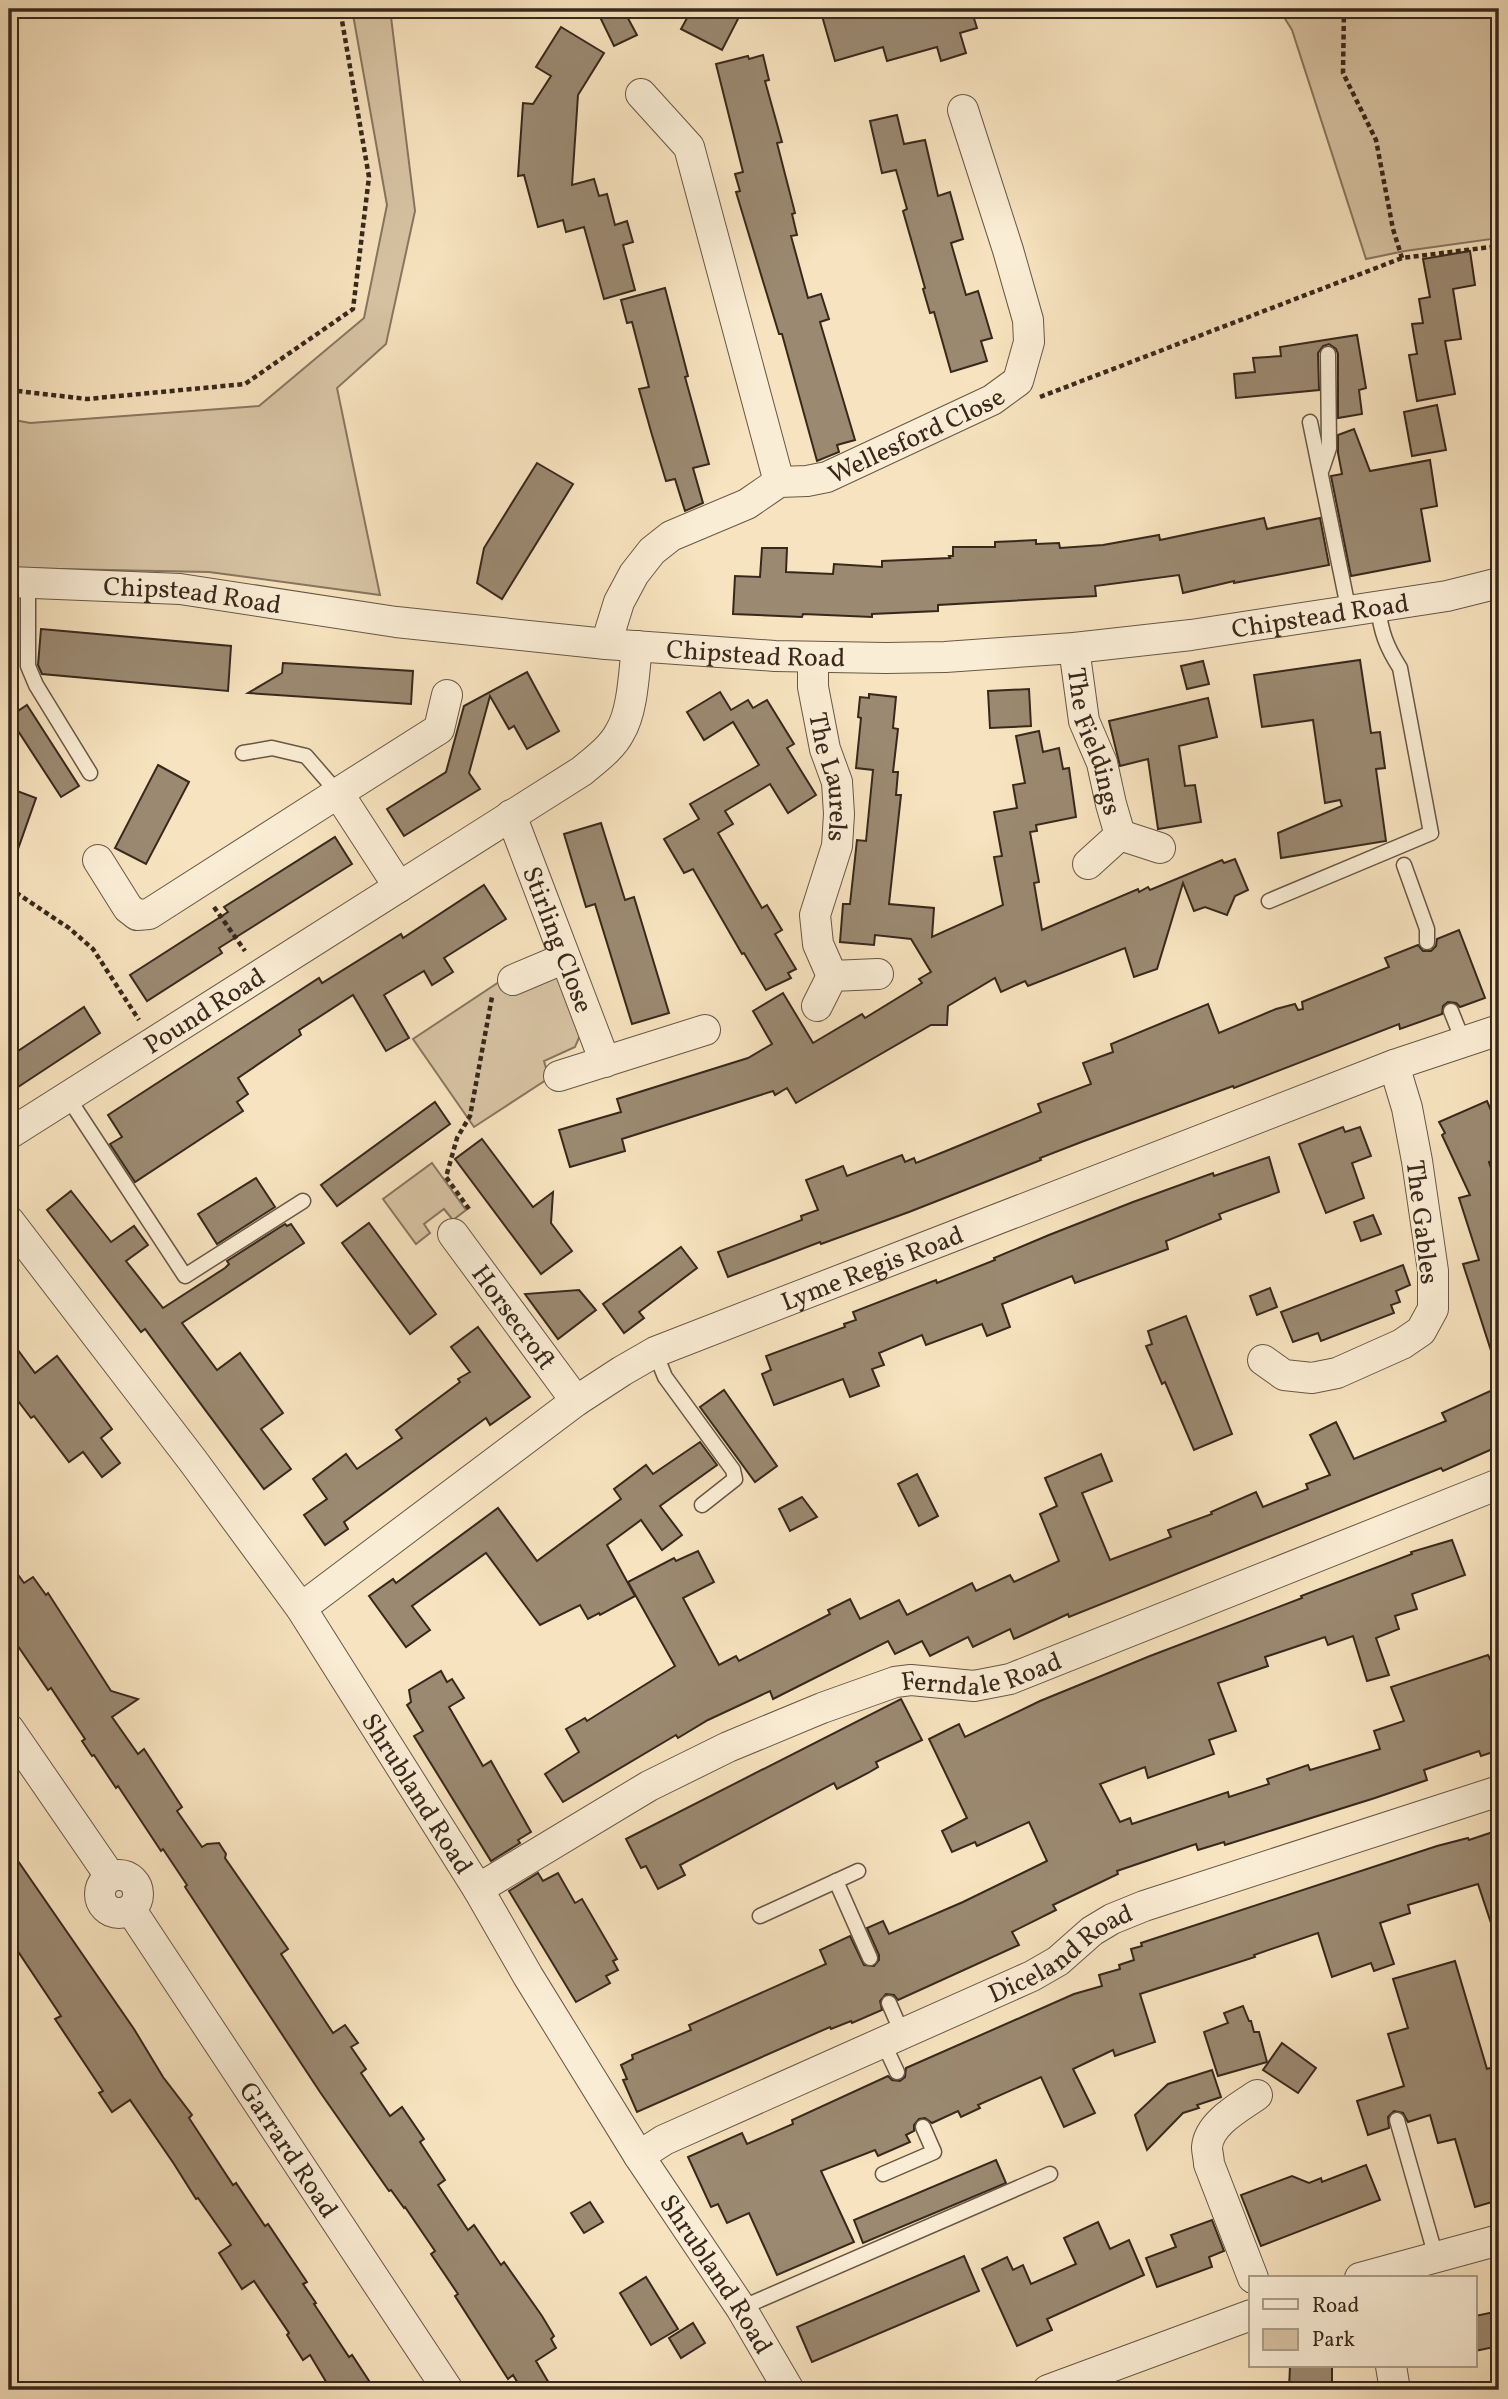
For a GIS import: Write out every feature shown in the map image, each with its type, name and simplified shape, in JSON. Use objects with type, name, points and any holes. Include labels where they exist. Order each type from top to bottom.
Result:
[{"type":"street","points":[[606,644],[626,587],[652,551],[671,536],[747,504],[779,482],[689,147],[641,94]]},
{"type":"street","name":"Wellesford Close","points":[[779,482],[827,477],[992,401],[1018,381],[1029,342],[1028,320],[963,110]]},
{"type":"street","name":"Chipstead Road","points":[[18,582],[180,589],[396,622],[606,644],[813,657],[945,657],[1074,648],[1191,635],[1349,612],[1447,596],[1499,583]]},
{"type":"street","name":"Pound Road","points":[[9,1133],[582,771],[602,754],[621,732],[634,675],[637,646]]},
{"type":"street","name":"The Fieldings","points":[[1074,648],[1084,721],[1102,763],[1120,835]]},
{"type":"street","name":"The Laurels","points":[[813,657],[813,687],[825,749],[837,782],[839,814],[837,846],[816,915],[818,944],[832,976]]},
{"type":"street","points":[[98,860],[128,908],[137,915],[149,914],[439,729],[447,695]]},
{"type":"street","points":[[338,793],[399,887]]},
{"type":"street","name":"Stirling Close","points":[[511,815],[606,1062]]},
{"type":"street","name":"The Fieldings","points":[[1120,835],[1160,848]]},
{"type":"street","name":"The Fieldings","points":[[1088,864],[1120,835]]},
{"type":"street","points":[[513,980],[565,958]]},
{"type":"street","points":[[817,1006],[832,976],[878,974]]},
{"type":"street","points":[[559,1076],[705,1030]]},
{"type":"street","name":"Lyme Regis Road","points":[[301,1608],[576,1401],[655,1352],[1394,1065],[1499,1030]]},
{"type":"street","name":"The Gables","points":[[1263,1360],[1284,1375],[1312,1378],[1337,1373],[1402,1344],[1421,1331],[1433,1309],[1433,1271],[1417,1161],[1407,1108],[1394,1065]]},
{"type":"street","name":"Shrubland Road","points":[[9,1221],[193,1461],[301,1608],[478,1889],[528,1976],[639,2156],[741,2308],[789,2390]]},
{"type":"street","name":"Horsecroft","points":[[453,1234],[576,1401]]},
{"type":"street","name":"Ferndale Road","points":[[478,1889],[649,1786],[728,1747],[822,1708],[895,1682],[974,1686],[1010,1679],[1499,1484]]},
{"type":"street","name":"Garrard Road","points":[[9,1729],[110,1876],[121,1874],[132,1879],[138,1889],[138,1900],[131,1910],[448,2390]]},
{"type":"street","name":"Diceland Road","points":[[639,2156],[664,2140],[1032,1976],[1059,1961],[1102,1925],[1144,1906],[1499,1791]]},
{"type":"street","points":[[1252,2276],[1209,2164],[1207,2146],[1213,2132],[1224,2119],[1257,2095]]},
{"type":"street","points":[[1371,2276],[1495,2243]]},
{"type":"street","points":[[1048,2390],[1249,2316]]},
{"type":"street","points":[[1391,2368],[1395,2390]]},
{"type":"lane","points":[[1322,471],[1329,448],[1328,354]]},
{"type":"lane","points":[[1310,422],[1349,612]]},
{"type":"lane","points":[[18,582],[28,666],[36,685],[90,772]]},
{"type":"lane","points":[[1269,901],[1431,833],[1400,668],[1381,632],[1378,607]]},
{"type":"lane","points":[[243,753],[272,748],[306,756],[338,793]]},
{"type":"lane","points":[[1404,865],[1427,929],[1427,942]]},
{"type":"lane","points":[[1451,1011],[1463,1041]]},
{"type":"lane","points":[[67,1096],[185,1276],[303,1201]]},
{"type":"lane","points":[[655,1352],[666,1377],[733,1470],[735,1479],[702,1506]]},
{"type":"lane","points":[[760,1916],[858,1871]]},
{"type":"lane","points":[[836,1881],[870,1958]]},
{"type":"lane","points":[[889,2003],[897,2072]]},
{"type":"lane","points":[[1397,2120],[1436,2257]]},
{"type":"lane","points":[[883,2174],[934,2152],[923,2127]]},
{"type":"lane","points":[[741,2308],[1050,2174]]},
{"type":"path","points":[[9,390],[87,399],[245,384],[353,309],[369,177],[340,9]]},
{"type":"path","points":[[1344,9],[1343,73],[1377,140],[1392,229],[1402,258]]},
{"type":"path","points":[[992,401],[1030,400],[1402,258],[1499,246]]},
{"type":"path","points":[[197,883],[261,974]]},
{"type":"path","points":[[9,888],[69,928],[93,949],[153,1041]]},
{"type":"path","points":[[453,1234],[475,1219],[446,1177],[457,1138],[470,1116],[492,993],[513,980]]},
{"type":"green space","points":[[352,9],[390,9],[415,211],[386,344],[337,388],[380,595],[209,572],[9,568],[9,419],[30,423],[259,406],[364,318],[387,205]]},
{"type":"green space","points":[[1279,9],[1499,9],[1499,238],[1366,259],[1292,30]]},
{"type":"green space","points":[[508,976],[554,976],[563,982],[582,1031],[575,1047],[544,1061],[549,1078],[474,1127],[413,1039]]},
{"type":"green space","points":[[432,1163],[466,1210],[453,1220],[444,1209],[424,1224],[430,1233],[416,1244],[383,1199]]},
{"type":"building","points":[[612,9],[623,9],[637,35],[614,46],[599,15]]},
{"type":"building","points":[[692,9],[728,9],[740,15],[722,50],[681,29]]},
{"type":"building","points":[[820,9],[971,9],[977,28],[960,33],[966,53],[941,61],[937,47],[887,61],[883,47],[835,61]]},
{"type":"building","points":[[561,27],[604,53],[578,95],[572,185],[594,179],[599,196],[607,194],[615,225],[627,221],[633,242],[623,245],[635,290],[604,299],[584,227],[566,232],[563,220],[538,227],[524,175],[518,176],[523,103],[533,104],[551,76],[536,67]]},
{"type":"building","points":[[763,55],[769,80],[765,81],[782,142],[777,143],[795,213],[792,214],[797,235],[791,236],[808,298],[821,294],[829,319],[820,322],[855,440],[837,445],[839,452],[817,461],[782,334],[779,334],[736,192],[740,191],[735,174],[743,172],[716,64]]},
{"type":"building","points":[[897,115],[904,144],[925,140],[938,196],[950,192],[963,239],[951,243],[966,295],[978,291],[992,338],[981,341],[987,361],[951,372],[934,312],[930,313],[923,289],[925,288],[903,211],[907,209],[896,170],[882,173],[870,121]]},
{"type":"building","points":[[1470,251],[1475,285],[1453,289],[1461,339],[1445,341],[1455,394],[1417,401],[1409,355],[1417,354],[1412,324],[1423,323],[1419,299],[1430,297],[1423,259]]},
{"type":"building","points":[[665,288],[688,376],[685,377],[709,464],[693,468],[703,503],[685,511],[675,479],[666,481],[652,435],[639,389],[649,387],[632,322],[627,323],[621,300]]},
{"type":"building","points":[[1357,335],[1366,388],[1359,390],[1362,414],[1338,418],[1338,354],[1329,344],[1323,346],[1318,353],[1319,390],[1236,398],[1234,374],[1255,372],[1253,358],[1281,356],[1280,347]]},
{"type":"building","points":[[1437,405],[1446,450],[1412,456],[1404,412]]},
{"type":"building","points":[[1354,429],[1370,471],[1430,460],[1437,506],[1421,509],[1430,561],[1351,576],[1331,476],[1342,474],[1338,435]]},
{"type":"building","points":[[537,463],[573,484],[502,599],[477,583],[484,548]]},
{"type":"building","points":[[1264,518],[1267,529],[1320,518],[1329,565],[1234,581],[1183,593],[1179,575],[1095,586],[1096,596],[938,605],[938,611],[872,614],[872,617],[733,614],[735,576],[760,577],[762,548],[787,548],[786,572],[833,574],[834,564],[882,567],[882,561],[950,558],[949,556],[953,556],[953,547],[995,547],[995,542],[1036,540],[1036,544],[1059,543],[1060,548],[1103,545],[1159,535],[1160,540]]},
{"type":"building","points":[[41,629],[231,646],[228,691],[42,674],[38,665]]},
{"type":"building","points":[[1360,660],[1371,733],[1380,732],[1385,768],[1376,769],[1386,841],[1281,858],[1278,833],[1342,806],[1340,800],[1325,803],[1313,720],[1262,727],[1254,675]]},
{"type":"building","points":[[1203,661],[1209,684],[1187,689],[1181,666]]},
{"type":"building","points":[[283,663],[413,671],[411,704],[248,693],[282,673]]},
{"type":"building","points":[[527,672],[559,731],[527,749],[514,726],[509,729],[490,696],[469,773],[480,789],[404,836],[387,809],[446,772],[464,706]]},
{"type":"building","points":[[1029,689],[1031,726],[990,728],[988,691]]},
{"type":"building","points":[[720,692],[731,710],[748,700],[753,708],[767,700],[794,744],[787,748],[816,795],[788,813],[770,784],[725,811],[733,824],[718,833],[762,908],[767,905],[782,930],[775,934],[796,969],[788,973],[791,978],[766,990],[693,869],[684,873],[664,839],[699,819],[690,804],[759,765],[733,722],[704,740],[687,712]]},
{"type":"building","points":[[869,694],[896,697],[893,728],[898,729],[893,772],[898,772],[896,795],[901,795],[889,904],[934,908],[932,937],[1003,905],[994,857],[1002,856],[994,812],[1017,808],[1013,785],[1025,783],[1016,736],[1039,731],[1043,752],[1059,748],[1063,769],[1069,768],[1076,817],[1036,825],[1037,831],[1030,832],[1039,882],[1034,883],[1042,930],[1138,889],[1139,892],[1148,887],[1150,890],[1222,860],[1224,863],[1235,859],[1248,890],[1235,896],[1227,915],[1205,907],[1194,911],[1183,883],[1157,969],[1134,977],[1125,948],[1028,986],[1025,981],[1001,992],[995,978],[948,1006],[947,1025],[931,1025],[796,1103],[787,1088],[775,1095],[773,1091],[622,1139],[625,1151],[570,1167],[559,1130],[621,1112],[617,1099],[748,1058],[772,1044],[753,1011],[783,993],[813,1043],[862,1014],[865,1018],[922,983],[919,979],[931,972],[911,939],[875,935],[874,945],[840,942],[843,904],[850,904],[857,840],[866,841],[873,770],[856,768],[861,718],[858,717],[860,697],[869,698]]},
{"type":"building","points":[[1208,698],[1217,737],[1179,746],[1185,786],[1195,785],[1201,822],[1158,829],[1148,759],[1120,766],[1109,721]]},
{"type":"building","points":[[27,705],[79,786],[61,797],[9,717]]},
{"type":"building","points":[[158,765],[189,782],[146,864],[115,848]]},
{"type":"building","points":[[9,788],[36,798],[12,866],[9,866]]},
{"type":"building","points":[[601,823],[625,900],[634,897],[669,1013],[632,1024],[595,904],[586,907],[564,834]]},
{"type":"building","points":[[335,837],[352,864],[219,948],[222,953],[147,1001],[130,975],[228,912],[224,907]]},
{"type":"building","points":[[484,885],[506,919],[444,958],[453,972],[432,985],[424,971],[384,995],[409,1038],[386,1051],[353,995],[299,1030],[301,1035],[238,1078],[248,1094],[237,1102],[243,1111],[135,1182],[110,1144],[122,1137],[108,1115],[319,978],[322,983],[401,934],[403,938]]},
{"type":"building","points":[[1459,930],[1485,998],[1460,1007],[1456,1003],[1448,1002],[1443,1006],[1442,1014],[1400,1029],[1399,1024],[1234,1088],[1233,1086],[1084,1141],[909,1212],[728,1277],[718,1252],[802,1220],[801,1216],[818,1210],[806,1180],[843,1166],[847,1176],[902,1155],[905,1162],[914,1158],[916,1163],[1041,1112],[1038,1104],[1091,1084],[1083,1063],[1113,1052],[1111,1044],[1208,1004],[1219,1033],[1276,1009],[1295,1004],[1298,1010],[1303,1009],[1302,1002],[1389,967],[1385,958],[1418,945],[1423,951],[1431,951],[1436,946],[1437,939]]},
{"type":"building","points":[[84,1007],[100,1033],[9,1093],[9,1057]]},
{"type":"building","points":[[1487,1101],[1499,1129],[1499,1158],[1489,1162],[1499,1193],[1499,1362],[1495,1363],[1463,1264],[1479,1260],[1459,1198],[1470,1195],[1442,1135],[1445,1133],[1439,1122]]},
{"type":"building","points":[[435,1102],[450,1124],[337,1206],[321,1185]]},
{"type":"building","points":[[1343,1127],[1345,1132],[1360,1127],[1371,1156],[1352,1163],[1364,1198],[1326,1213],[1299,1144]]},
{"type":"building","points":[[482,1139],[533,1207],[553,1192],[551,1223],[572,1251],[541,1274],[455,1159]]},
{"type":"building","points":[[1269,1157],[1279,1192],[1219,1214],[1221,1219],[1166,1241],[1168,1249],[1075,1283],[1072,1276],[1002,1304],[1010,1327],[987,1336],[982,1324],[926,1345],[922,1335],[879,1353],[884,1365],[872,1369],[879,1386],[850,1397],[843,1379],[774,1405],[762,1374],[771,1370],[766,1356],[845,1327],[844,1324],[856,1320],[853,1312],[936,1280],[937,1283],[1133,1202],[1213,1173],[1214,1176]]},
{"type":"building","points":[[256,1178],[275,1207],[217,1244],[198,1214]]},
{"type":"building","points":[[71,1191],[111,1242],[134,1226],[148,1245],[126,1261],[163,1308],[225,1268],[229,1264],[227,1261],[285,1224],[291,1224],[304,1243],[182,1323],[217,1370],[240,1353],[283,1413],[261,1429],[291,1469],[264,1489],[145,1329],[141,1332],[47,1210]]},
{"type":"building","points":[[1373,1215],[1381,1234],[1361,1241],[1354,1222]]},
{"type":"building","points":[[369,1223],[436,1314],[410,1334],[342,1243]]},
{"type":"building","points":[[681,1247],[697,1268],[639,1312],[644,1318],[624,1333],[603,1304]]},
{"type":"building","points":[[1403,1265],[1410,1285],[1396,1291],[1400,1302],[1391,1305],[1394,1313],[1321,1341],[1318,1333],[1293,1342],[1281,1312]]},
{"type":"building","points":[[1270,1288],[1277,1307],[1257,1315],[1250,1296]]},
{"type":"building","points":[[579,1290],[596,1310],[558,1339],[525,1294]]},
{"type":"building","points":[[1186,1316],[1232,1434],[1194,1450],[1165,1382],[1162,1384],[1146,1346],[1152,1344],[1148,1331]]},
{"type":"building","points":[[478,1327],[530,1397],[490,1425],[486,1418],[344,1522],[348,1529],[325,1545],[304,1515],[327,1499],[313,1479],[346,1454],[357,1469],[402,1438],[396,1430],[470,1372],[451,1347]]},
{"type":"building","points":[[9,1338],[35,1373],[57,1356],[112,1429],[101,1438],[120,1463],[102,1477],[83,1452],[69,1462],[34,1416],[31,1418],[9,1389]]},
{"type":"building","points":[[1499,1387],[1499,1446],[1443,1471],[1441,1468],[1069,1617],[1068,1614],[1014,1639],[1010,1629],[973,1647],[968,1637],[930,1656],[922,1641],[895,1654],[888,1641],[773,1699],[770,1691],[708,1720],[678,1738],[676,1735],[563,1802],[545,1774],[579,1752],[566,1729],[585,1718],[587,1721],[675,1666],[628,1582],[674,1558],[676,1561],[698,1551],[714,1582],[683,1598],[719,1665],[736,1656],[739,1661],[830,1614],[828,1610],[850,1599],[860,1619],[899,1600],[907,1615],[972,1583],[976,1591],[1010,1575],[1014,1582],[1059,1561],[1040,1514],[1057,1506],[1045,1478],[1101,1454],[1112,1481],[1082,1493],[1110,1560],[1171,1537],[1168,1530],[1212,1514],[1211,1512],[1256,1492],[1263,1507],[1308,1489],[1306,1484],[1330,1475],[1310,1435],[1336,1422],[1354,1459],[1446,1421],[1442,1413]]},
{"type":"building","points":[[724,1390],[777,1466],[755,1482],[700,1407]]},
{"type":"building","points":[[700,1442],[717,1465],[660,1506],[682,1535],[662,1550],[641,1520],[607,1545],[635,1596],[600,1615],[599,1613],[588,1619],[580,1605],[540,1625],[486,1553],[412,1606],[430,1630],[406,1647],[369,1596],[393,1579],[396,1583],[498,1508],[537,1561],[621,1499],[614,1489],[646,1465],[653,1474]]},
{"type":"building","points":[[917,1474],[938,1516],[919,1526],[898,1484]]},
{"type":"building","points":[[802,1497],[817,1517],[790,1531],[779,1509]]},
{"type":"building","points":[[1452,1540],[1465,1575],[1412,1594],[1417,1609],[1395,1616],[1399,1629],[1376,1638],[1389,1675],[1367,1681],[1353,1636],[1328,1645],[1325,1637],[1265,1657],[1268,1666],[1218,1683],[1236,1731],[1209,1740],[1214,1754],[1148,1778],[1145,1767],[1100,1784],[1120,1822],[1130,1818],[1132,1824],[1228,1792],[1229,1797],[1269,1784],[1267,1779],[1308,1765],[1310,1770],[1380,1749],[1374,1731],[1404,1721],[1391,1687],[1488,1655],[1499,1676],[1499,1750],[1481,1756],[1479,1751],[1424,1770],[1427,1780],[1375,1798],[1225,1845],[1224,1842],[1198,1850],[1196,1844],[1117,1871],[1118,1874],[1053,1905],[1056,1910],[1012,1932],[1019,1945],[898,2000],[894,1995],[886,1994],[880,2001],[882,2010],[852,2023],[851,2021],[831,2029],[830,2027],[637,2112],[623,2080],[627,2079],[621,2065],[633,2059],[632,2055],[691,2030],[689,2025],[826,1964],[820,1950],[850,1936],[864,1965],[874,1966],[879,1955],[867,1928],[883,1921],[889,1934],[1047,1861],[1029,1822],[977,1846],[975,1842],[952,1852],[942,1831],[967,1818],[929,1739],[959,1724],[965,1737],[1040,1701],[1150,1656],[1302,1598],[1301,1596],[1412,1554],[1411,1552]]},
{"type":"building","points":[[9,1562],[24,1583],[33,1577],[46,1595],[48,1593],[111,1691],[138,1699],[112,1717],[138,1754],[144,1749],[182,1807],[177,1811],[202,1847],[219,1843],[226,1854],[225,1858],[288,1949],[281,1954],[333,2033],[345,2025],[358,2043],[351,2047],[366,2069],[361,2073],[390,2116],[402,2107],[424,2139],[420,2142],[445,2180],[438,2185],[468,2230],[474,2225],[501,2265],[504,2262],[542,2316],[554,2336],[551,2339],[556,2348],[536,2361],[553,2390],[522,2390],[513,2375],[508,2379],[431,2254],[435,2251],[405,2207],[391,2190],[389,2191],[320,2092],[185,1887],[187,1885],[163,1849],[161,1851],[118,1786],[116,1788],[94,1755],[92,1756],[82,1741],[85,1739],[51,1688],[48,1690],[9,1633]]},
{"type":"building","points":[[441,1671],[447,1682],[452,1679],[464,1698],[449,1707],[483,1766],[491,1761],[531,1832],[518,1840],[520,1843],[491,1861],[414,1736],[423,1731],[407,1705],[411,1702],[409,1690]]},
{"type":"building","points":[[901,1699],[922,1740],[876,1762],[878,1767],[868,1773],[837,1789],[834,1783],[680,1865],[685,1875],[658,1889],[646,1866],[641,1868],[626,1839]]},
{"type":"building","points":[[1499,1830],[1499,1934],[1495,1935],[1478,1884],[1408,1905],[1410,1913],[1380,1923],[1394,1964],[1374,1971],[1371,1963],[1332,1977],[1318,1933],[1254,1955],[1255,1957],[1140,1994],[1155,2042],[1115,2056],[1113,2050],[1073,2069],[1095,2113],[1064,2127],[1041,2077],[978,2105],[980,2108],[961,2117],[958,2111],[932,2123],[925,2118],[919,2119],[914,2125],[914,2131],[906,2135],[910,2142],[878,2156],[875,2150],[821,2171],[854,2242],[777,2275],[749,2213],[727,2223],[718,2204],[711,2207],[688,2157],[742,2133],[747,2144],[888,2076],[892,2080],[900,2081],[905,2077],[906,2068],[1074,1994],[1102,1986],[1099,1975],[1120,1969],[1119,1965],[1134,1960],[1131,1949],[1142,1946],[1141,1943],[1437,1846],[1468,1838],[1469,1840]]},
{"type":"building","points":[[9,1848],[134,2029],[163,2077],[192,2115],[189,2118],[233,2185],[236,2183],[265,2226],[268,2224],[307,2282],[303,2284],[316,2303],[314,2304],[349,2357],[352,2355],[375,2390],[331,2390],[310,2355],[303,2360],[287,2335],[289,2333],[254,2281],[242,2289],[219,2253],[231,2245],[198,2198],[196,2199],[130,2100],[112,2112],[99,2093],[103,2091],[55,2019],[61,2016],[17,1950],[9,1956]]},
{"type":"building","points":[[538,1873],[543,1881],[558,1873],[575,1903],[582,1899],[617,1959],[613,1961],[618,1970],[606,1976],[610,1983],[576,2002],[509,1891]]},
{"type":"building","points":[[1455,1961],[1487,2069],[1499,2065],[1499,2200],[1475,2207],[1455,2139],[1438,2143],[1430,2115],[1408,2122],[1403,2113],[1394,2111],[1388,2117],[1389,2128],[1368,2135],[1357,2101],[1404,2086],[1388,2034],[1408,2028],[1393,1979]]},
{"type":"building","points":[[1243,2006],[1254,2032],[1259,2032],[1267,2062],[1218,2076],[1204,2032],[1228,2023],[1224,2013]]},
{"type":"building","points":[[1282,2043],[1316,2068],[1298,2093],[1263,2070]]},
{"type":"building","points":[[1212,2070],[1221,2097],[1183,2113],[1147,2150],[1135,2115],[1168,2084]]},
{"type":"building","points":[[996,2160],[1006,2183],[863,2243],[854,2220]]},
{"type":"building","points":[[1366,2165],[1380,2200],[1261,2246],[1241,2195],[1292,2176],[1309,2183],[1321,2178],[1322,2182]]},
{"type":"building","points":[[590,2202],[603,2222],[584,2233],[571,2213]]},
{"type":"building","points":[[1212,2220],[1224,2251],[1209,2257],[1212,2267],[1157,2287],[1146,2258],[1176,2247],[1171,2235]]},
{"type":"building","points":[[1098,2222],[1110,2249],[1129,2240],[1144,2275],[1047,2319],[1052,2330],[1017,2346],[982,2269],[1007,2257],[1013,2270],[1023,2265],[1031,2284],[1076,2264],[1064,2238]]},
{"type":"building","points":[[964,2256],[979,2291],[812,2362],[797,2327]]},
{"type":"building","points":[[646,2277],[678,2329],[651,2345],[620,2293]]},
{"type":"building","points":[[1499,2311],[1499,2346],[1476,2351],[1476,2316]]},
{"type":"building","points":[[693,2323],[705,2343],[681,2358],[669,2338]]},
{"type":"building","points":[[1290,2368],[1332,2368],[1332,2389],[1289,2389]]}]
